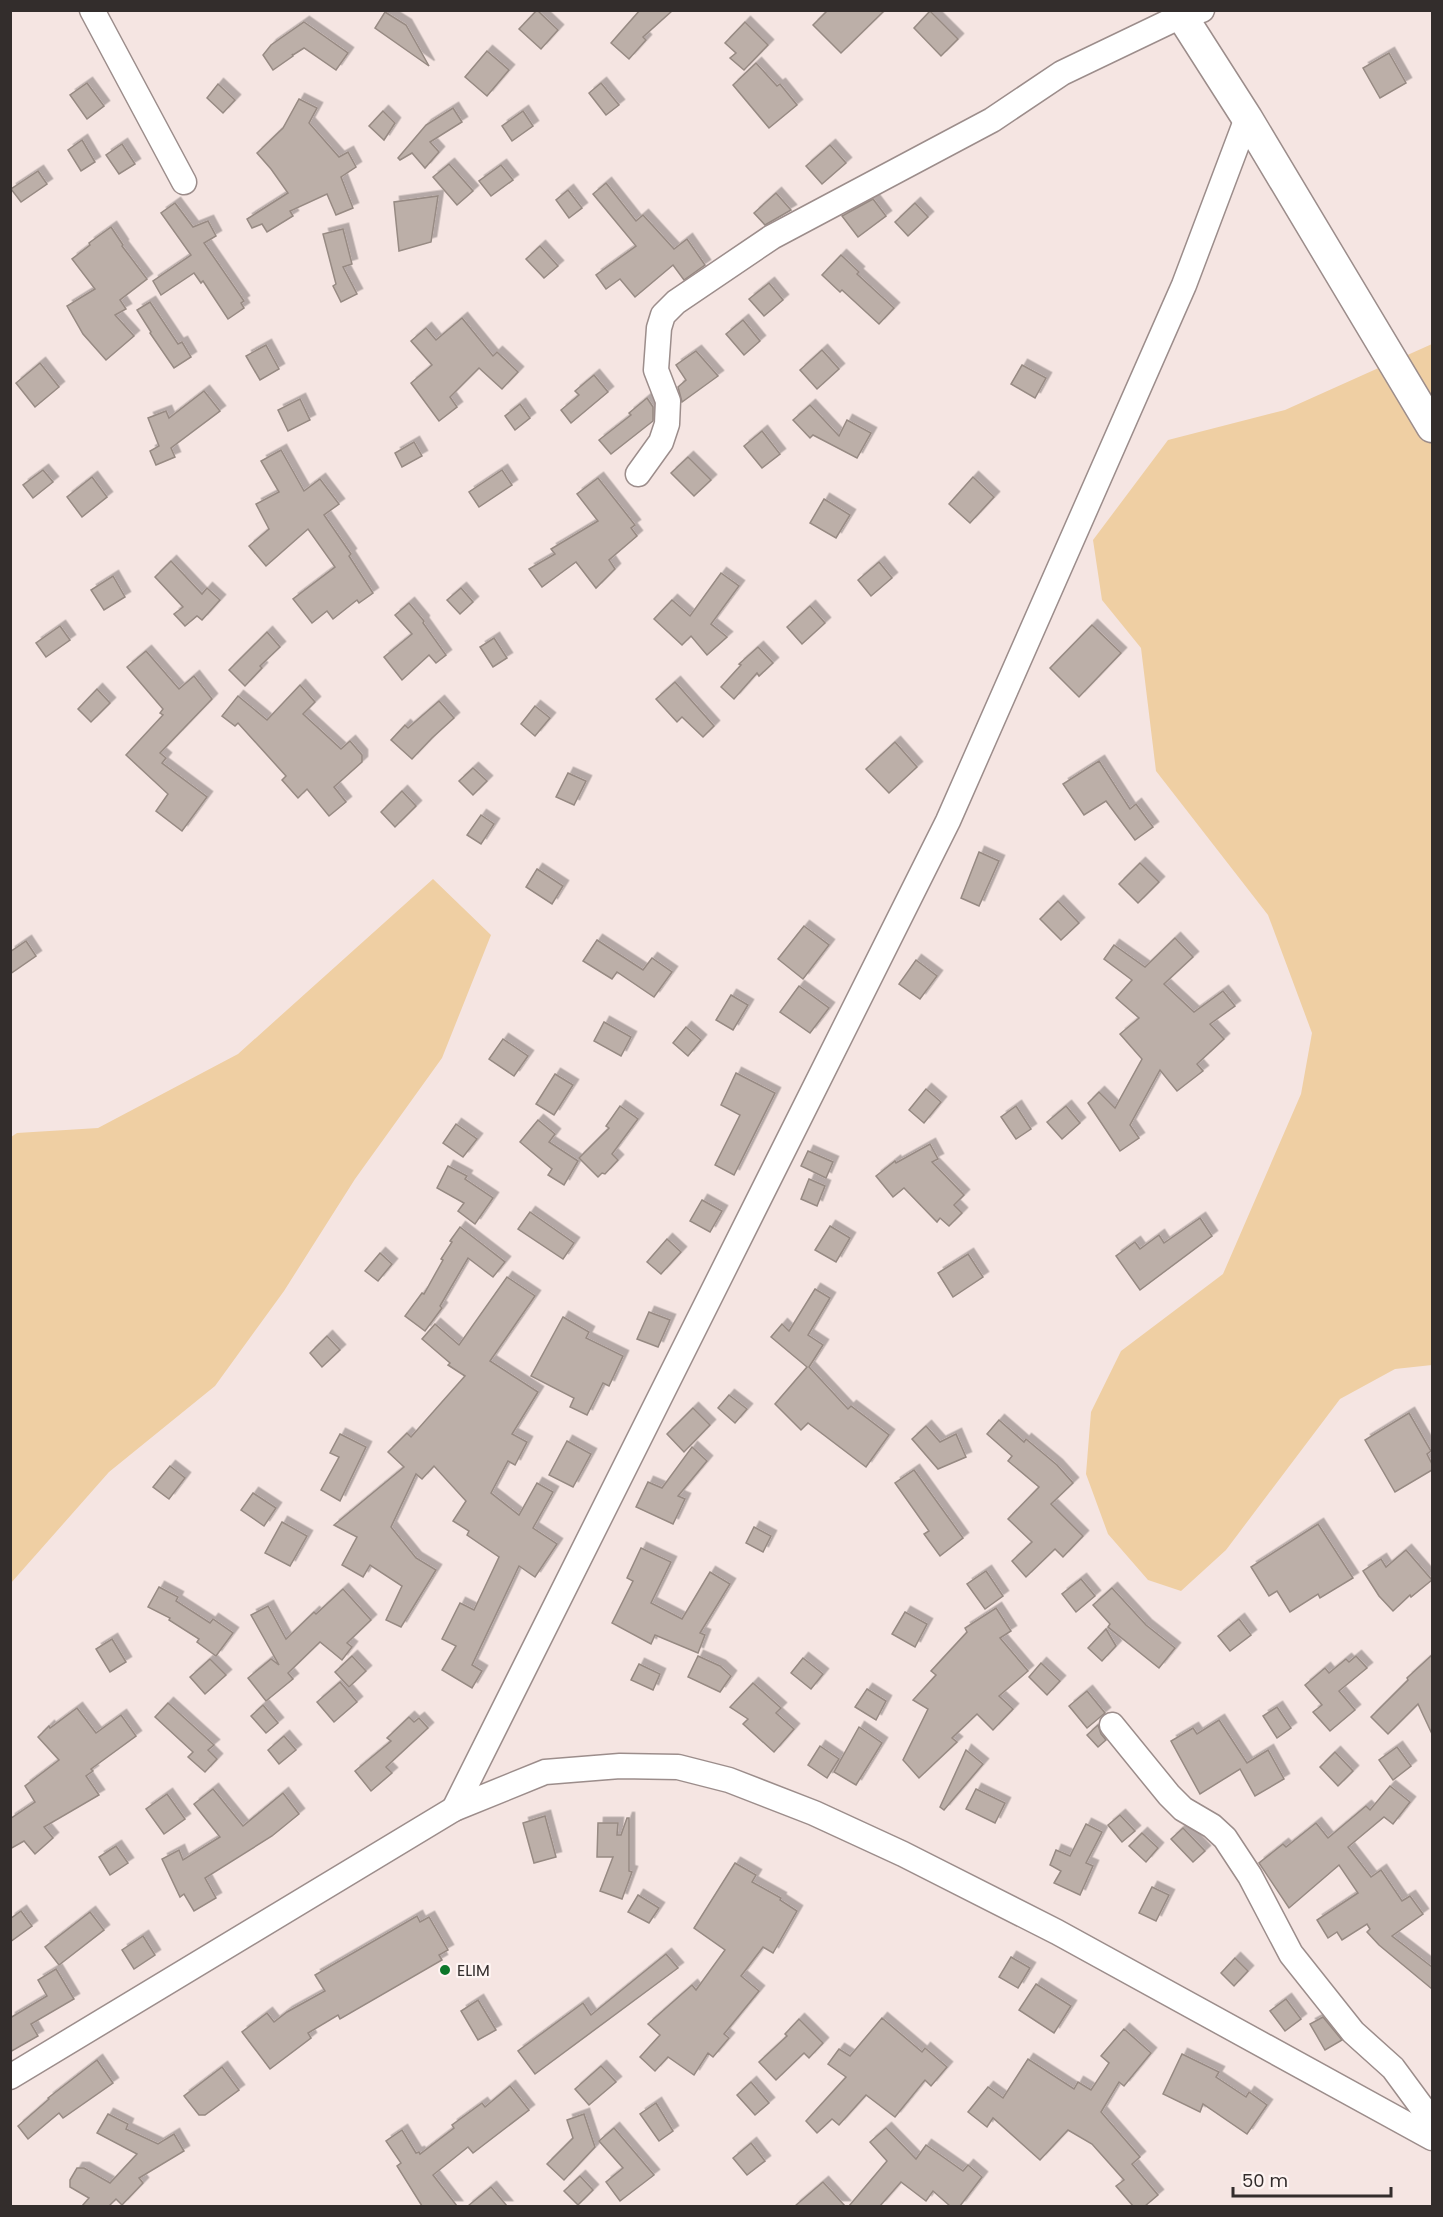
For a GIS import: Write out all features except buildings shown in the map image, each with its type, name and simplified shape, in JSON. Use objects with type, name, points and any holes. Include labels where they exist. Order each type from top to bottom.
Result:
[{"type":"main road","points":[[1187,12],[1247,118],[1432,427]]},
{"type":"street","points":[[92,10],[184,182]]},
{"type":"street","points":[[638,474],[661,442],[667,424],[668,401],[656,370],[659,328],[663,315],[676,302],[772,237],[992,120],[1062,73],[1187,12]]},
{"type":"street","points":[[454,1809],[948,821],[1184,285],[1247,118]]},
{"type":"street","points":[[1112,1725],[1169,1795],[1184,1809],[1212,1826],[1225,1838],[1251,1876],[1291,1954],[1353,2032],[1393,2068],[1432,2121]]},
{"type":"street","points":[[10,2077],[454,1809],[545,1772],[620,1766],[678,1767],[729,1780],[814,1814],[903,1854],[1058,1932],[1432,2138]]},
{"type":"shaded area","points":[[1432,344],[1432,1365],[1395,1369],[1340,1399],[1226,1550],[1181,1591],[1148,1580],[1108,1534],[1086,1474],[1091,1412],[1121,1351],[1223,1274],[1301,1094],[1312,1033],[1268,915],[1156,771],[1141,648],[1102,600],[1093,540],[1168,440],[1285,410]]},
{"type":"shaded area","points":[[433,879],[491,935],[442,1058],[355,1179],[284,1291],[215,1386],[109,1472],[11,1583],[11,1137],[17,1133],[98,1128],[238,1054]]},
{"type":"place","name":"ELIM","points":[[445,1970]]}]
